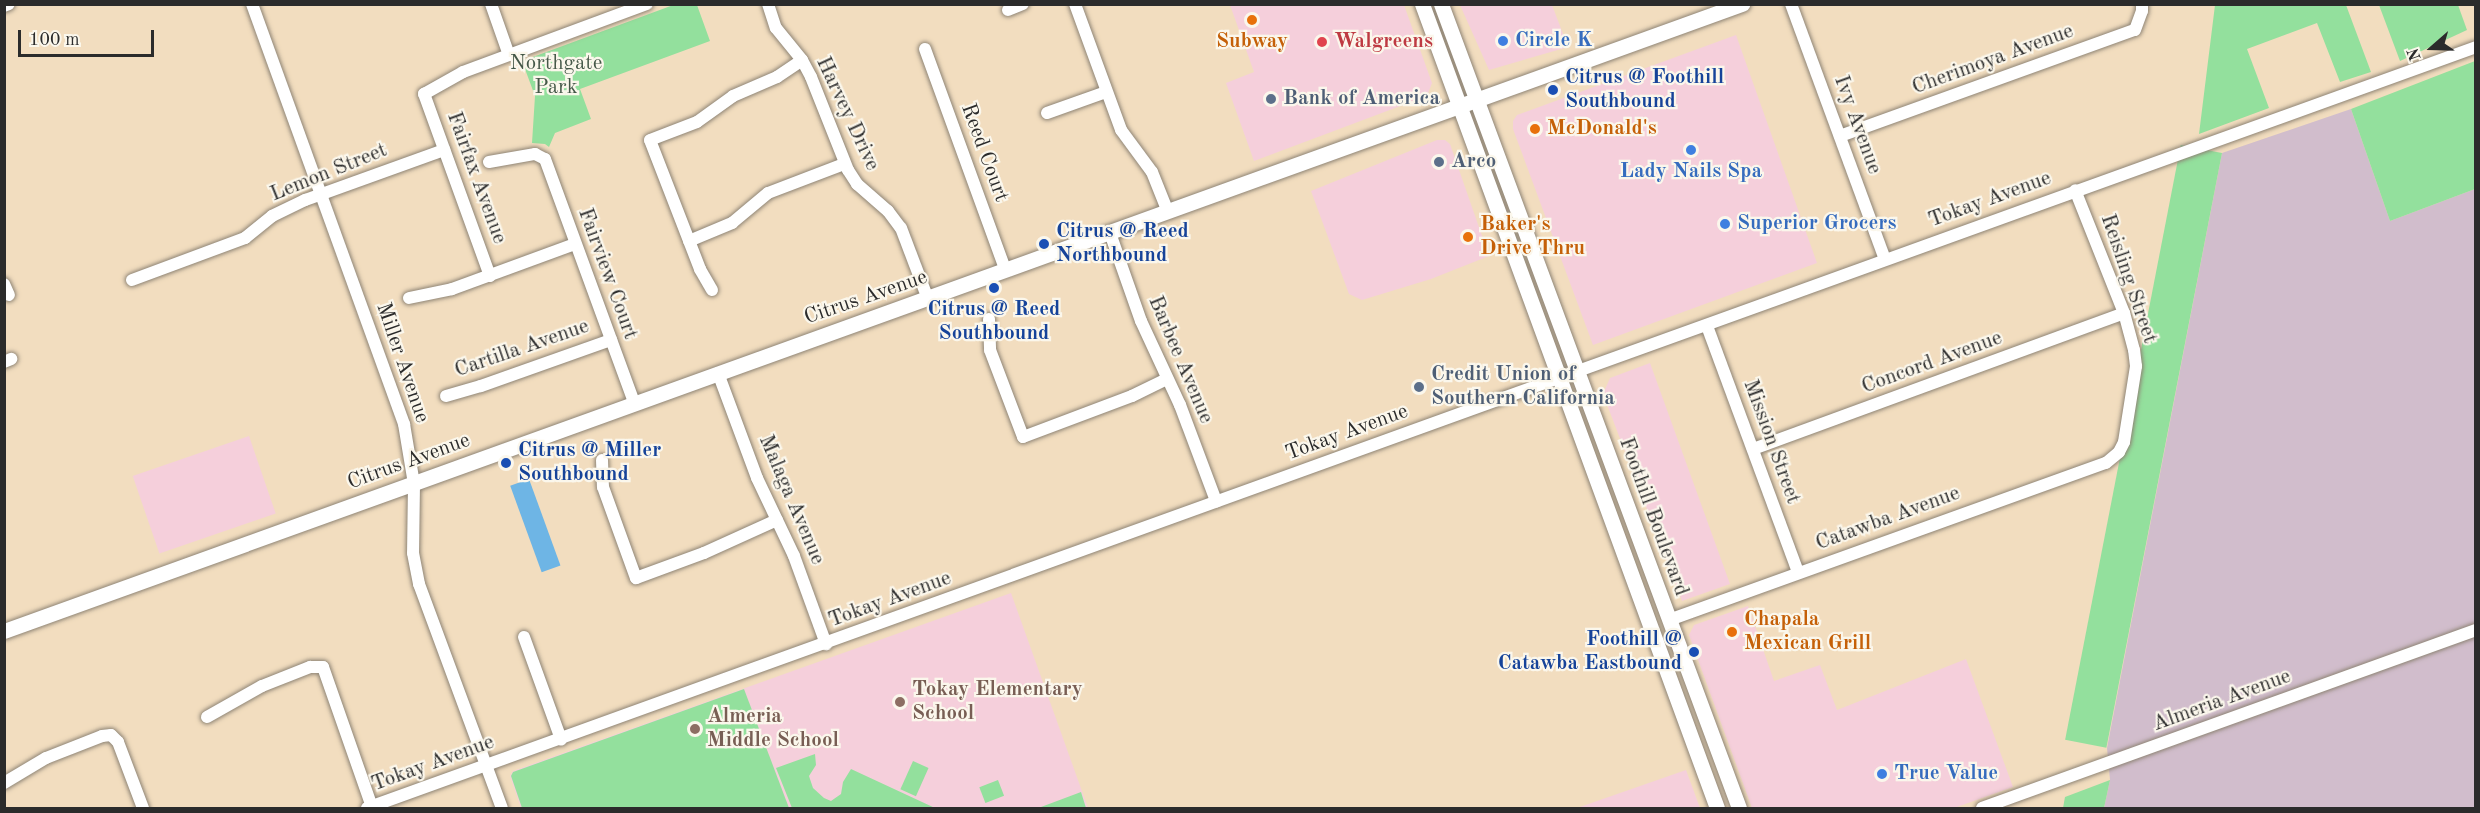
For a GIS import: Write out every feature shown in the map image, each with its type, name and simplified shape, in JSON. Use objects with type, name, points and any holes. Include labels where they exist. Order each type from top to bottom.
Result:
[{"type":"main road","name":"Foothill Boulevard","points":[[1422,4],[1717,808]]},
{"type":"main road","name":"Foothill Boulevard","points":[[1441,4],[1739,808]]},
{"type":"main road","name":"Citrus Avenue","points":[[4,631],[1742,4]]},
{"type":"street","name":"Miller Avenue","points":[[252,4],[404,424],[414,484],[413,553],[419,584],[502,808]]},
{"type":"street","points":[[491,4],[509,55],[647,4]]},
{"type":"street","name":"Harvey Drive","points":[[768,4],[776,28],[802,60],[811,77],[844,164],[857,184],[888,211],[898,224],[928,299]]},
{"type":"street","points":[[1008,10],[1023,4]]},
{"type":"street","points":[[1075,4],[1121,130],[1152,172],[1168,212]]},
{"type":"street","name":"Ivy Avenue","points":[[1791,4],[1885,259]]},
{"type":"street","name":"Cherimoya Avenue","points":[[1840,136],[2135,30],[2142,4]]},
{"type":"street","name":"Tokay Avenue","points":[[369,808],[2475,47]]},
{"type":"street","name":"Reed Court","points":[[925,49],[1006,271]]},
{"type":"street","name":"Fairfax Avenue","points":[[490,276],[424,94],[463,72],[509,55]]},
{"type":"street","points":[[712,290],[689,241],[651,140],[698,122],[734,96],[777,77],[802,60]]},
{"type":"street","points":[[1047,113],[1106,92]]},
{"type":"street","name":"Lemon Street","points":[[132,280],[245,238],[272,216],[322,194],[444,150]]},
{"type":"street","name":"Fairview Court","points":[[489,162],[535,154],[545,159],[634,402]]},
{"type":"street","points":[[689,241],[732,224],[768,193],[844,164]]},
{"type":"street","name":"Reisling Street","points":[[2075,190],[2124,313],[2136,366],[2124,442],[2119,452]]},
{"type":"street","name":"Barbee Avenue","points":[[1110,233],[1141,321],[1216,501]]},
{"type":"street","points":[[409,298],[452,289],[575,244]]},
{"type":"street","name":"Concord Avenue","points":[[1753,449],[2124,313]]},
{"type":"street","points":[[989,319],[990,350],[1023,437],[1132,396],[1167,379]]},
{"type":"street","name":"Mission Street","points":[[1707,326],[1798,572]]},
{"type":"street","name":"Cartilla Avenue","points":[[446,396],[611,340]]},
{"type":"street","name":"Malaga Avenue","points":[[718,373],[757,478],[794,556],[826,644]]},
{"type":"street","name":"Catawba Avenue","points":[[1669,620],[2106,463],[2119,452]]},
{"type":"street","points":[[602,460],[603,487],[636,578],[704,553],[777,520]]},
{"type":"street","name":"Almeria Avenue","points":[[1982,808],[2475,630]]},
{"type":"street","points":[[524,638],[561,738]]},
{"type":"street","points":[[207,717],[262,686],[310,668],[323,667],[369,808]]},
{"type":"street","points":[[4,783],[46,758],[102,736],[111,735],[118,742],[143,808]]},
{"type":"shaded area","points":[[1230,5],[1404,5],[1432,83],[1427,96],[1254,161],[1226,83],[1254,72]]},
{"type":"shaded area","points":[[1460,5],[1552,5],[1568,47],[1489,70]]},
{"type":"shaded area","points":[[1736,35],[1817,263],[1593,345],[1513,129],[1513,121],[1517,115]]},
{"type":"shaded area","points":[[2351,109],[2390,221],[2475,189],[2475,808],[2104,808],[2110,780],[2107,748],[2222,153]]},
{"type":"shaded area","points":[[1437,140],[1445,140],[1450,144],[1489,256],[1431,279],[1362,300],[1349,294],[1311,191]]},
{"type":"shaded area","points":[[1650,363],[1730,584],[1682,601],[1603,394],[1610,378]]},
{"type":"shaded area","points":[[249,436],[276,514],[159,554],[133,476]]},
{"type":"shaded area","name":"Tokay Elementary School","points":[[1011,593],[1088,808],[521,808],[510,776],[513,771]]},
{"type":"shaded area","points":[[1748,606],[1774,681],[1820,665],[1837,710],[1966,659],[2013,787],[1954,808],[1752,808],[1689,635],[1694,625]]},
{"type":"shaded area","points":[[1686,770],[1700,808],[1577,808]]},
{"type":"green space","name":"Northgate Park","points":[[676,4],[697,5],[710,41],[580,89],[591,119],[555,133],[549,147],[545,144],[532,143],[535,96],[522,61]]},
{"type":"green space","points":[[2215,5],[2346,5],[2371,72],[2340,82],[2317,23],[2247,49],[2269,108],[2199,134]]},
{"type":"green space","points":[[2379,5],[2458,5],[2467,30],[2400,61]]},
{"type":"green space","points":[[2475,61],[2475,189],[2390,221],[2351,109]]},
{"type":"green space","points":[[2181,145],[2222,153],[2106,748],[2065,740]]},
{"type":"green space","name":"Almeria Middle School","points":[[744,689],[789,808],[522,808],[511,776],[513,772]]},
{"type":"green space","points":[[815,754],[816,765],[809,776],[813,788],[824,798],[831,801],[841,794],[843,782],[851,769],[935,808],[792,808],[776,768]]},
{"type":"green space","points":[[913,761],[929,768],[916,796],[900,789]]},
{"type":"green space","points":[[998,780],[1004,796],[985,803],[979,787]]},
{"type":"green space","points":[[2110,780],[2104,808],[2063,808],[2065,797]]},
{"type":"green space","points":[[1081,792],[1086,808],[1035,808],[1041,807]]},
{"type":"water","points":[[529,479],[560,565],[542,572],[510,486]]},
{"type":"place","name":"Subway","points":[[1252,20]]},
{"type":"place","name":"Circle K","points":[[1503,41]]},
{"type":"place","name":"Walgreens","points":[[1322,42]]},
{"type":"place","name":"Citrus @ Foothill Southbound","points":[[1553,90]]},
{"type":"place","name":"Bank of America","points":[[1271,99]]},
{"type":"place","name":"McDonald's","points":[[1535,129]]},
{"type":"place","name":"Lady Nails Spa","points":[[1691,150]]},
{"type":"place","name":"Arco","points":[[1439,162]]},
{"type":"place","name":"Superior Grocers","points":[[1725,224]]},
{"type":"place","name":"Baker's Drive Thru","points":[[1468,237]]},
{"type":"place","name":"Citrus @ Reed Northbound","points":[[1044,244]]},
{"type":"place","name":"Citrus @ Reed Southbound","points":[[994,288]]},
{"type":"place","name":"Credit Union of Southern California","points":[[1419,387]]},
{"type":"place","name":"Citrus @ Miller Southbound","points":[[506,463]]},
{"type":"place","name":"Chapala Mexican Grill","points":[[1732,632]]},
{"type":"place","name":"Foothill @ Catawba Eastbound","points":[[1694,652]]},
{"type":"place","name":"Tokay Elementary School","points":[[900,702]]},
{"type":"place","name":"Almeria Middle School","points":[[695,729]]},
{"type":"place","name":"True Value","points":[[1882,774]]}]
